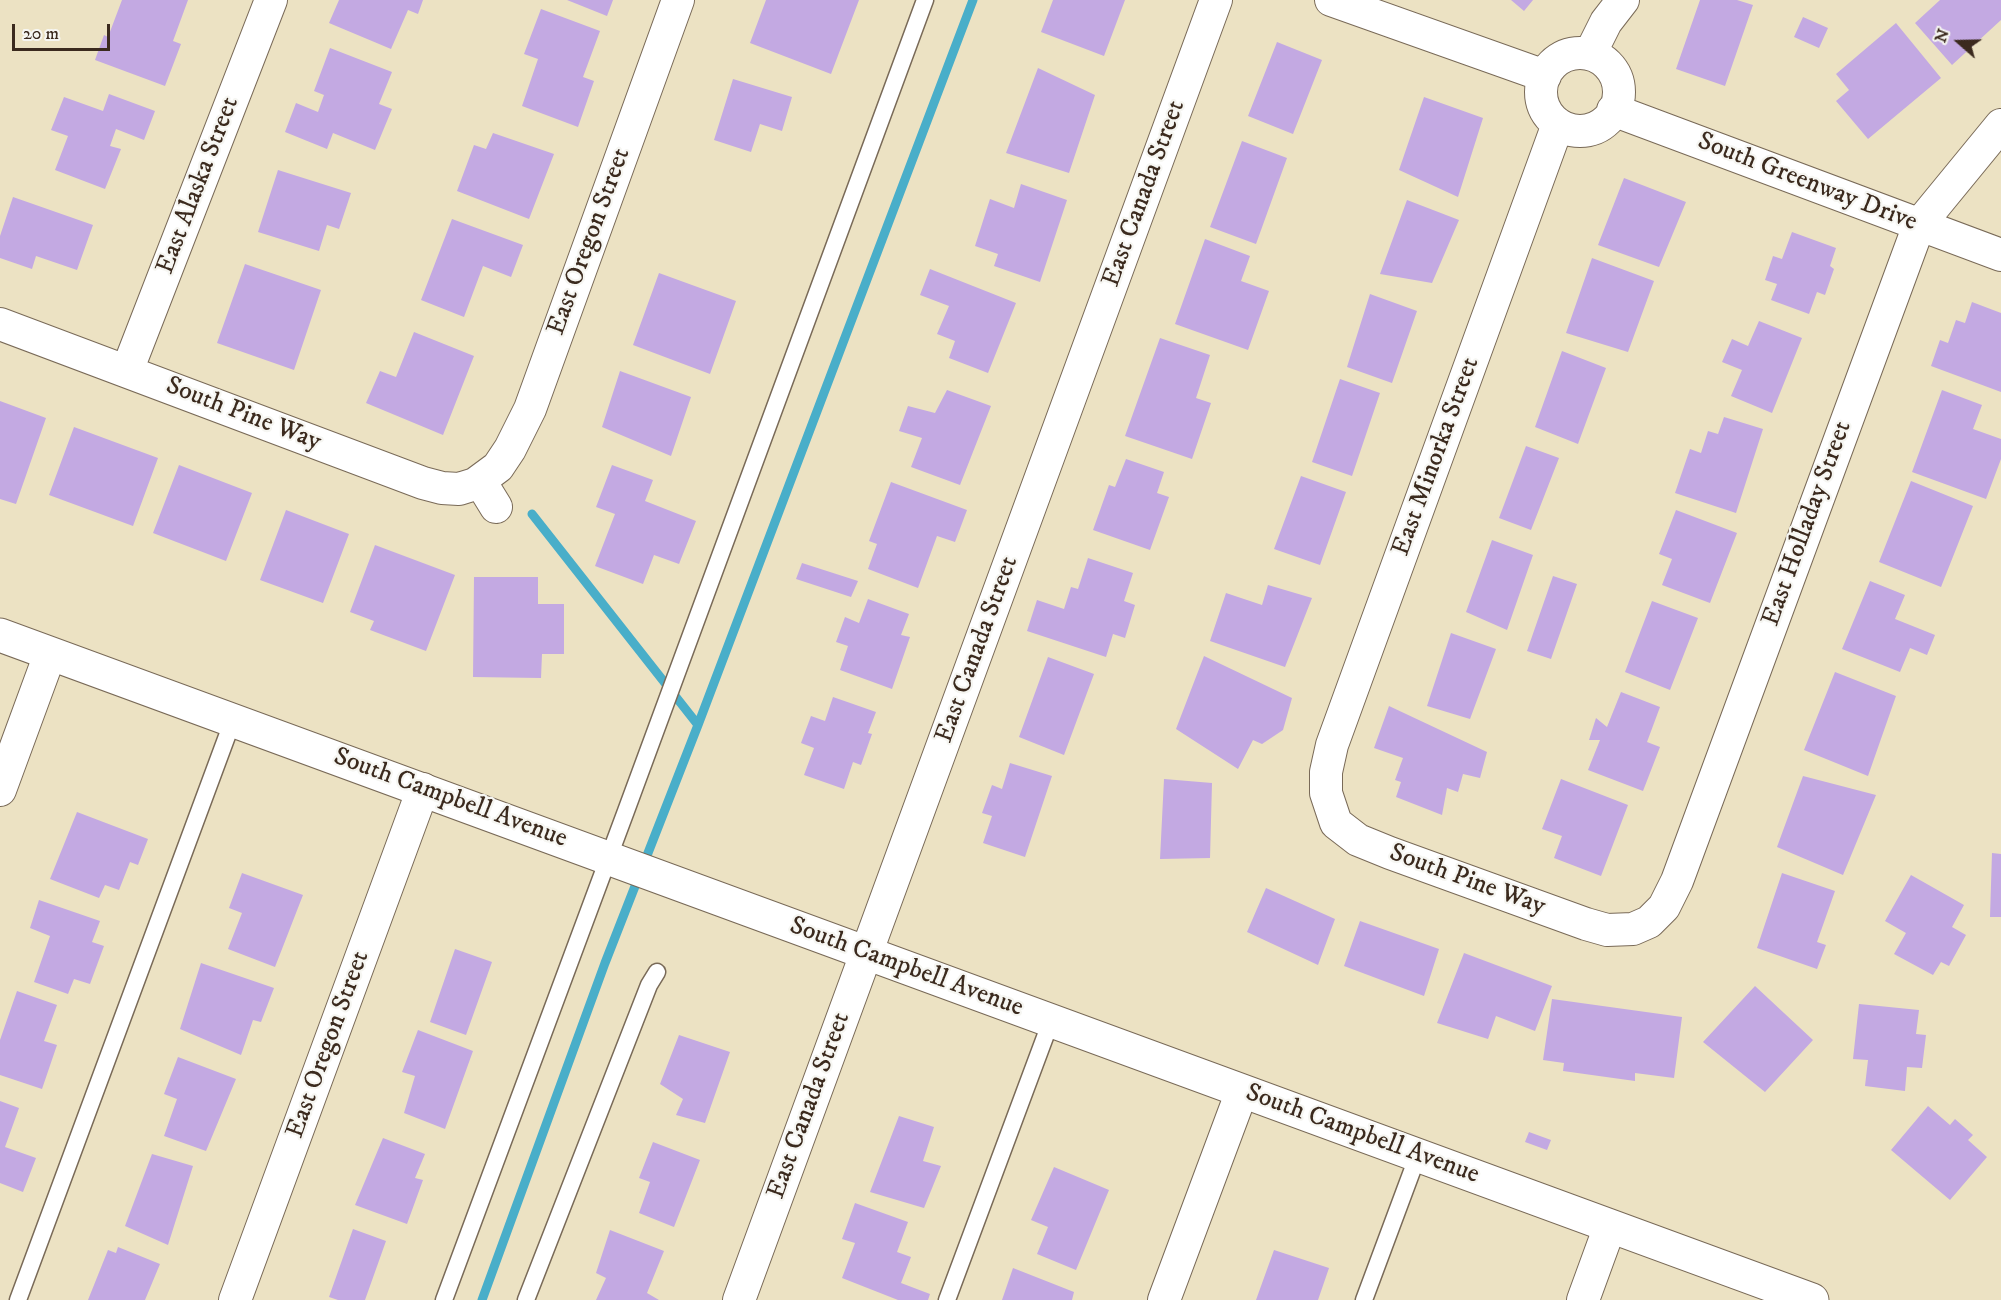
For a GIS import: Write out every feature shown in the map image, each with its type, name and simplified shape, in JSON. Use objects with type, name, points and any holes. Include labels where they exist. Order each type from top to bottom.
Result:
[{"type":"main road","name":"South Campbell Avenue","points":[[0,635],[1418,1155],[1795,1297]]},
{"type":"street","name":"East Alaska Street","points":[[127,371],[271,0]]},
{"type":"street","name":"East Oregon Street","points":[[484,478],[498,466],[510,449],[530,409],[678,0]]},
{"type":"street","name":"East Canada Street","points":[[739,1300],[1216,0]]},
{"type":"street","points":[[1331,0],[1545,76]]},
{"type":"street","points":[[1590,54],[1606,22],[1623,0]]},
{"type":"street","points":[[1577,53],[1590,54],[1602,60],[1611,69],[1617,80],[1618,93],[1613,110],[1600,126],[1575,131],[1552,120],[1545,110],[1541,97],[1541,84],[1554,63],[1565,56],[1577,53]]},
{"type":"street","name":"South Greenway Drive","points":[[1613,110],[2001,255]]},
{"type":"street","name":"East Minorka Street","points":[[1326,793],[1326,772],[1332,745],[1558,124]]},
{"type":"street","name":"East Holladay Street","points":[[1633,929],[1649,922],[1664,907],[1677,881],[1919,225],[2001,125]]},
{"type":"street","name":"South Pine Way","points":[[0,324],[423,483],[442,488],[459,489],[484,478]]},
{"type":"street","points":[[484,478],[496,507]]},
{"type":"street","points":[[0,790],[50,654]]},
{"type":"street","name":"East Oregon Street","points":[[235,1300],[423,789]]},
{"type":"street","name":"South Pine Way","points":[[1326,793],[1336,823],[1358,840],[1390,854],[1586,924],[1607,930],[1633,929]]},
{"type":"street","points":[[1164,1300],[1242,1091]]},
{"type":"street","points":[[1583,1300],[1610,1226]]},
{"type":"lane","points":[[444,1300],[615,860],[925,0]]},
{"type":"lane","points":[[18,1300],[233,720]]},
{"type":"lane","points":[[526,1300],[649,985],[657,972]]},
{"type":"lane","points":[[947,1300],[1052,1021]]},
{"type":"lane","points":[[1364,1300],[1418,1155]]},
{"type":"building","points":[[122,0],[188,0],[173,41],[181,44],[165,86],[95,60],[104,35],[108,37]]},
{"type":"building","points":[[339,0],[423,0],[418,14],[408,10],[391,49],[329,23]]},
{"type":"building","points":[[567,0],[613,0],[607,16]]},
{"type":"building","points":[[766,0],[859,0],[831,74],[750,43]]},
{"type":"building","points":[[1053,0],[1125,0],[1104,56],[1041,32]]},
{"type":"building","points":[[1511,0],[1533,0],[1524,11]]},
{"type":"building","points":[[1700,0],[1737,0],[1753,5],[1725,86],[1676,69]]},
{"type":"building","points":[[1940,0],[2001,0],[2001,20],[1952,65],[1915,23]]},
{"type":"building","points":[[541,9],[600,31],[583,77],[594,81],[578,127],[522,106],[538,59],[524,54]]},
{"type":"building","points":[[1803,17],[1828,28],[1819,48],[1794,37]]},
{"type":"building","points":[[1896,23],[1941,78],[1868,139],[1836,101],[1849,90],[1836,74]]},
{"type":"building","points":[[1277,42],[1322,60],[1293,134],[1248,116]]},
{"type":"building","points":[[330,48],[392,72],[379,104],[392,109],[375,150],[333,133],[327,149],[285,132],[296,103],[318,112],[324,95],[314,91]]},
{"type":"building","points":[[1038,68],[1095,95],[1069,173],[1006,153]]},
{"type":"building","points":[[733,79],[792,97],[782,131],[760,124],[751,152],[714,140]]},
{"type":"building","points":[[109,94],[155,111],[144,140],[116,129],[110,146],[121,149],[105,189],[55,170],[68,136],[51,130],[64,97],[103,111]]},
{"type":"building","points":[[1424,97],[1483,118],[1458,197],[1399,170]]},
{"type":"building","points":[[493,133],[554,154],[529,219],[457,191],[474,145],[486,149]]},
{"type":"building","points":[[1242,141],[1287,158],[1256,244],[1210,227]]},
{"type":"building","points":[[278,170],[351,193],[339,229],[327,225],[319,251],[258,232]]},
{"type":"building","points":[[1624,178],[1686,202],[1659,267],[1598,245]]},
{"type":"building","points":[[1021,184],[1067,200],[1040,282],[994,266],[998,254],[975,246],[990,199],[1014,208]]},
{"type":"building","points":[[13,197],[93,225],[77,270],[36,256],[32,269],[0,258],[0,236]]},
{"type":"building","points":[[1407,200],[1459,220],[1432,283],[1380,274]]},
{"type":"building","points":[[452,219],[523,245],[511,277],[483,266],[464,317],[421,300]]},
{"type":"building","points":[[1792,232],[1836,248],[1830,266],[1834,269],[1825,295],[1817,292],[1809,314],[1771,300],[1777,284],[1765,280],[1773,256],[1782,259]]},
{"type":"building","points":[[1205,239],[1250,256],[1241,281],[1269,291],[1248,350],[1175,324]]},
{"type":"building","points":[[1592,258],[1654,281],[1628,352],[1566,333]]},
{"type":"building","points":[[245,264],[321,290],[294,370],[217,343]]},
{"type":"building","points":[[930,269],[1016,303],[988,373],[949,358],[955,341],[937,334],[949,306],[920,295]]},
{"type":"building","points":[[659,273],[736,301],[710,374],[633,345]]},
{"type":"building","points":[[1370,294],[1417,311],[1392,383],[1347,367]]},
{"type":"building","points":[[1972,302],[2001,313],[2001,392],[1931,366],[1940,340],[1948,343],[1956,320],[1965,323]]},
{"type":"building","points":[[1759,321],[1802,338],[1772,413],[1731,396],[1742,370],[1722,362],[1732,339],[1748,346]]},
{"type":"building","points":[[414,332],[474,356],[443,435],[366,403],[380,371],[396,377]]},
{"type":"building","points":[[1160,338],[1210,355],[1196,398],[1211,403],[1192,459],[1125,436]]},
{"type":"building","points":[[1562,351],[1606,368],[1578,444],[1535,427]]},
{"type":"building","points":[[620,371],[691,397],[671,456],[602,427]]},
{"type":"building","points":[[1340,379],[1380,393],[1352,476],[1312,462]]},
{"type":"building","points":[[947,390],[991,406],[960,485],[911,467],[922,438],[899,431],[908,406],[935,413]]},
{"type":"building","points":[[1942,390],[1982,405],[1973,429],[2001,439],[2001,459],[1986,499],[1912,472]]},
{"type":"building","points":[[0,401],[46,418],[16,504],[0,499]]},
{"type":"building","points":[[1724,417],[1763,429],[1736,513],[1675,493],[1690,449],[1701,453],[1708,431],[1718,434]]},
{"type":"building","points":[[74,427],[158,458],[133,526],[49,495]]},
{"type":"building","points":[[1526,446],[1559,458],[1531,530],[1499,518]]},
{"type":"building","points":[[1126,459],[1164,472],[1157,493],[1169,497],[1150,550],[1093,530],[1109,485],[1115,487]]},
{"type":"building","points":[[179,465],[252,493],[226,561],[153,533]]},
{"type":"building","points":[[612,465],[653,480],[645,501],[696,521],[679,564],[654,555],[643,584],[595,566],[615,514],[596,507]]},
{"type":"building","points":[[1301,476],[1346,492],[1320,565],[1274,549]]},
{"type":"building","points":[[1911,481],[1973,506],[1941,587],[1879,562]]},
{"type":"building","points":[[891,482],[967,510],[955,542],[937,536],[918,588],[868,569],[877,544],[869,541]]},
{"type":"building","points":[[286,510],[349,534],[323,603],[260,580]]},
{"type":"building","points":[[1676,510],[1737,533],[1710,603],[1662,585],[1672,559],[1659,554]]},
{"type":"building","points":[[1492,540],[1533,555],[1507,630],[1466,612]]},
{"type":"building","points":[[375,545],[455,575],[426,651],[370,630],[374,621],[350,612]]},
{"type":"building","points":[[1088,558],[1133,573],[1124,601],[1135,605],[1125,638],[1113,634],[1106,657],[1027,631],[1037,600],[1064,609],[1071,587],[1078,589]]},
{"type":"building","points":[[802,563],[858,581],[851,597],[796,579]]},
{"type":"building","points":[[1553,576],[1577,584],[1551,659],[1527,651]]},
{"type":"building","points":[[474,577],[538,577],[538,604],[564,604],[564,654],[542,654],[541,678],[473,677]]},
{"type":"building","points":[[1870,581],[1905,595],[1895,619],[1935,635],[1927,655],[1910,648],[1900,672],[1842,649]]},
{"type":"building","points":[[1268,585],[1312,598],[1285,667],[1210,641],[1226,593],[1262,605]]},
{"type":"building","points":[[868,599],[909,614],[901,635],[910,637],[892,689],[840,670],[848,646],[836,642],[845,617],[859,623]]},
{"type":"building","points":[[1652,601],[1698,618],[1670,690],[1625,672]]},
{"type":"building","points":[[1451,633],[1496,649],[1470,719],[1427,706]]},
{"type":"building","points":[[1204,656],[1292,698],[1283,730],[1262,744],[1253,740],[1238,769],[1176,729]]},
{"type":"building","points":[[1048,657],[1094,674],[1064,755],[1019,737]]},
{"type":"building","points":[[1835,672],[1896,696],[1868,776],[1804,750]]},
{"type":"building","points":[[1621,692],[1660,707],[1647,742],[1660,747],[1643,791],[1588,770],[1600,740],[1589,740],[1596,718],[1607,727]]},
{"type":"building","points":[[833,697],[876,712],[868,733],[872,734],[861,765],[853,762],[844,789],[804,775],[814,748],[801,743],[811,716],[825,721]]},
{"type":"building","points":[[1389,706],[1487,752],[1480,778],[1463,774],[1458,792],[1447,788],[1442,815],[1396,797],[1401,782],[1395,780],[1403,758],[1374,748]]},
{"type":"building","points":[[1010,763],[1052,776],[1025,857],[983,843],[992,816],[982,813],[992,785],[1002,789]]},
{"type":"building","points":[[1803,776],[1876,795],[1843,875],[1777,847]]},
{"type":"building","points":[[1164,779],[1212,783],[1210,858],[1160,859]]},
{"type":"building","points":[[1561,779],[1628,805],[1601,876],[1554,858],[1562,836],[1542,829]]},
{"type":"building","points":[[77,812],[148,839],[138,865],[130,862],[119,890],[105,885],[99,898],[50,879]]},
{"type":"building","points":[[1992,853],[2001,854],[2001,917],[1990,917]]},
{"type":"building","points":[[242,873],[303,895],[275,967],[228,949],[242,913],[229,908]]},
{"type":"building","points":[[1782,873],[1835,891],[1817,942],[1826,945],[1817,969],[1757,948]]},
{"type":"building","points":[[1911,875],[1964,905],[1952,927],[1966,935],[1949,966],[1941,962],[1933,975],[1894,954],[1906,933],[1885,921]]},
{"type":"building","points":[[1266,888],[1335,919],[1318,965],[1247,932]]},
{"type":"building","points":[[39,900],[100,921],[92,942],[104,946],[90,984],[74,979],[68,994],[34,982],[50,936],[30,928]]},
{"type":"building","points":[[1360,921],[1439,949],[1424,996],[1344,966]]},
{"type":"building","points":[[455,949],[492,962],[466,1035],[430,1022]]},
{"type":"building","points":[[1464,953],[1552,986],[1535,1031],[1496,1016],[1488,1039],[1437,1023]]},
{"type":"building","points":[[201,963],[274,988],[261,1022],[253,1020],[241,1055],[180,1029]]},
{"type":"building","points":[[1755,986],[1813,1040],[1765,1092],[1703,1042]]},
{"type":"building","points":[[17,991],[57,1005],[44,1041],[57,1045],[42,1089],[0,1075],[0,1040]]},
{"type":"building","points":[[1552,999],[1682,1017],[1674,1078],[1635,1073],[1635,1081],[1563,1071],[1564,1063],[1543,1060]]},
{"type":"building","points":[[1859,1004],[1919,1010],[1916,1034],[1926,1035],[1922,1068],[1907,1067],[1905,1091],[1865,1086],[1868,1060],[1853,1059]]},
{"type":"building","points":[[418,1030],[473,1051],[445,1129],[404,1113],[415,1076],[402,1072]]},
{"type":"building","points":[[679,1035],[730,1052],[705,1123],[676,1115],[683,1099],[660,1084]]},
{"type":"building","points":[[178,1057],[236,1079],[206,1151],[164,1136],[177,1099],[164,1094]]},
{"type":"building","points":[[0,1101],[19,1108],[5,1147],[36,1158],[23,1192],[0,1183]]},
{"type":"building","points":[[1928,1106],[1950,1125],[1955,1119],[1973,1135],[1968,1140],[1987,1157],[1950,1200],[1891,1150]]},
{"type":"building","points":[[899,1116],[934,1127],[923,1161],[941,1166],[924,1208],[870,1192]]},
{"type":"building","points":[[1529,1132],[1551,1140],[1547,1150],[1525,1142]]},
{"type":"building","points":[[383,1138],[425,1154],[415,1178],[423,1180],[407,1224],[355,1205]]},
{"type":"building","points":[[653,1142],[700,1160],[674,1227],[639,1213],[650,1182],[639,1178]]},
{"type":"building","points":[[152,1154],[193,1166],[168,1245],[125,1226]]},
{"type":"building","points":[[1054,1167],[1109,1190],[1076,1270],[1037,1254],[1048,1227],[1031,1220]]},
{"type":"building","points":[[855,1203],[908,1222],[897,1252],[911,1257],[901,1283],[930,1294],[928,1300],[898,1300],[842,1278],[855,1243],[842,1239]]},
{"type":"building","points":[[353,1229],[386,1241],[365,1300],[338,1300],[329,1297]]},
{"type":"building","points":[[610,1230],[664,1251],[647,1293],[659,1300],[596,1300],[606,1278],[596,1273]]},
{"type":"building","points":[[118,1247],[160,1264],[145,1300],[88,1300],[108,1250],[116,1253]]},
{"type":"building","points":[[1274,1250],[1329,1268],[1318,1300],[1256,1300]]},
{"type":"building","points":[[1013,1268],[1074,1292],[1072,1300],[1002,1300]]},
{"type":"waterway","points":[[482,1300],[605,963],[698,725],[973,0]]},
{"type":"waterway","points":[[532,514],[698,725]]}]
